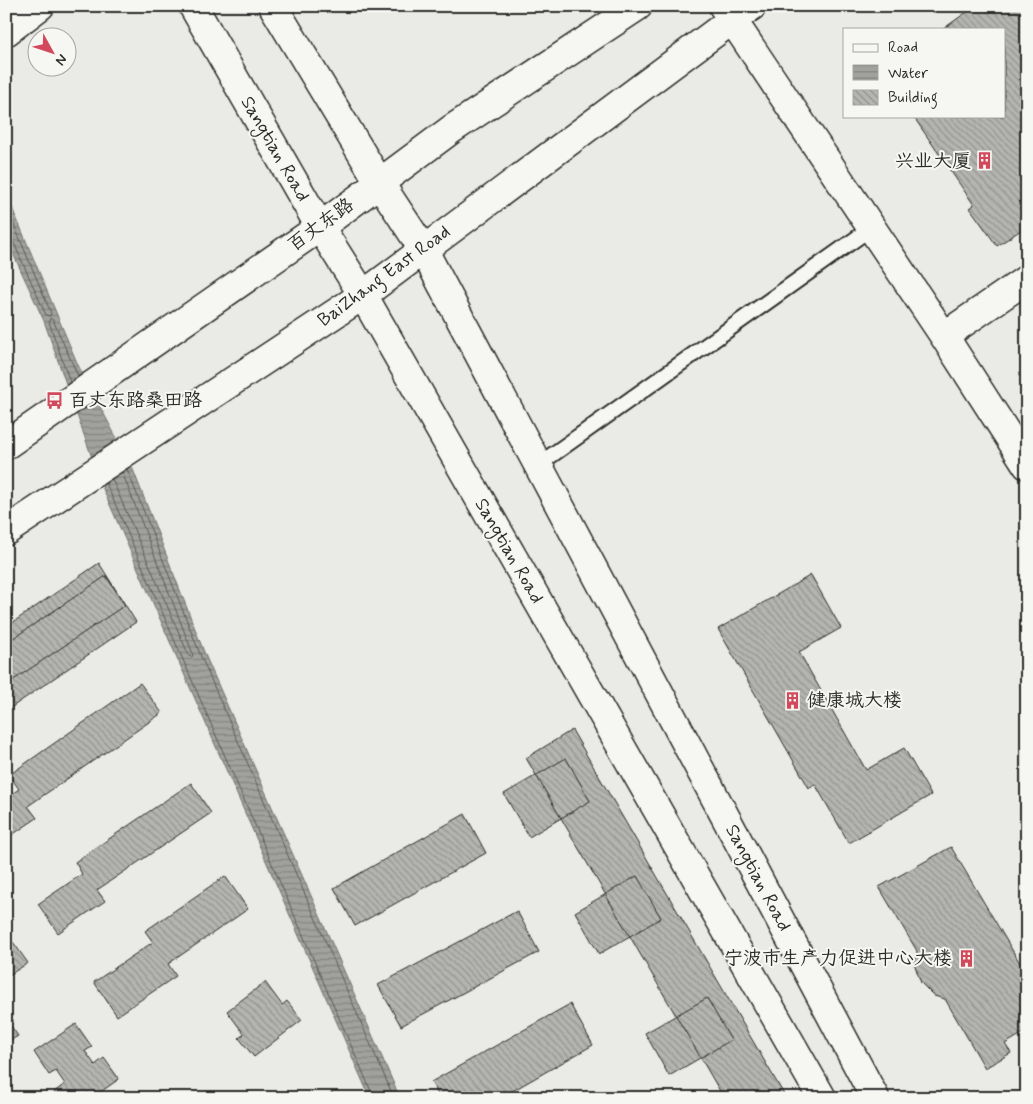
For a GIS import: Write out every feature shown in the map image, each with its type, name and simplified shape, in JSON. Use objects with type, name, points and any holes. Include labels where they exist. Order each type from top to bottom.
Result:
[{"type":"main road","points":[[6,32],[40,6]]},
{"type":"main road","name":"Sangtian Road","points":[[193,6],[320,227],[363,295],[822,1098]]},
{"type":"main road","name":"Sangtian Road","points":[[272,6],[379,182],[423,248],[875,1098]]},
{"type":"main road","name":"百丈东路","points":[[6,445],[320,227],[452,129],[638,6]]},
{"type":"main road","points":[[736,11],[871,228],[944,336],[1027,465]]},
{"type":"main road","name":"BaiZhang East Road","points":[[6,531],[363,295],[736,11]]},
{"type":"main road","points":[[944,336],[1027,279]]},
{"type":"lane","points":[[538,465],[871,228]]},
{"type":"water","points":[[6,193],[78,365],[132,467],[206,657],[400,1098],[370,1098],[103,489],[44,321],[6,238]]},
{"type":"building","name":"兴业大厦","points":[[975,6],[1027,6],[1027,226],[997,246],[970,208],[974,205],[914,118],[1006,118],[1006,28],[944,28]]},
{"type":"building","points":[[99,563],[136,622],[6,711],[6,627]]},
{"type":"building","name":"健康城大楼","points":[[811,575],[841,628],[799,652],[866,770],[904,748],[931,795],[849,843],[815,784],[809,788],[718,629]]},
{"type":"building","points":[[106,576],[125,605],[6,685],[6,643]]},
{"type":"building","points":[[140,683],[162,713],[28,806],[37,818],[6,839],[6,798],[19,789],[9,775]]},
{"type":"building","points":[[572,730],[786,1098],[724,1098],[526,758]]},
{"type":"building","points":[[566,758],[590,801],[529,837],[504,794]]},
{"type":"building","points":[[191,783],[211,813],[97,890],[105,901],[58,933],[38,904],[82,874],[75,862]]},
{"type":"building","points":[[465,814],[486,853],[355,926],[334,888]]},
{"type":"building","name":"宁波市生产力促进中心大楼","points":[[951,847],[1027,975],[1027,1031],[1005,1044],[1011,1053],[985,1068],[945,999],[934,996],[921,983],[914,963],[917,951],[879,887]]},
{"type":"building","points":[[225,876],[248,909],[168,964],[176,976],[117,1016],[94,982],[153,942],[145,931]]},
{"type":"building","points":[[637,876],[661,918],[599,954],[575,912]]},
{"type":"building","points":[[517,911],[539,952],[401,1026],[378,985]]},
{"type":"building","points":[[13,942],[28,963],[6,977],[6,946]]},
{"type":"building","points":[[265,982],[282,1005],[287,1001],[302,1020],[254,1057],[239,1038],[244,1034],[227,1011]]},
{"type":"building","points":[[707,998],[731,1040],[669,1076],[645,1033]]},
{"type":"building","points":[[570,1004],[593,1045],[500,1098],[440,1098],[431,1082]]},
{"type":"building","points":[[6,1019],[18,1036],[6,1043]]},
{"type":"building","points":[[76,1024],[92,1047],[85,1051],[95,1065],[104,1058],[119,1079],[92,1098],[58,1098],[54,1092],[65,1084],[56,1071],[49,1075],[34,1052]]},
{"type":"building","points":[[332,1092],[336,1098],[325,1098]]},
{"type":"place","name":"兴业大厦","points":[[985,161]]},
{"type":"place","name":"百丈东路桑田路","points":[[55,400]]},
{"type":"place","name":"健康城大楼","points":[[793,700]]},
{"type":"place","name":"宁波市生产力促进中心大楼","points":[[966,958]]}]
